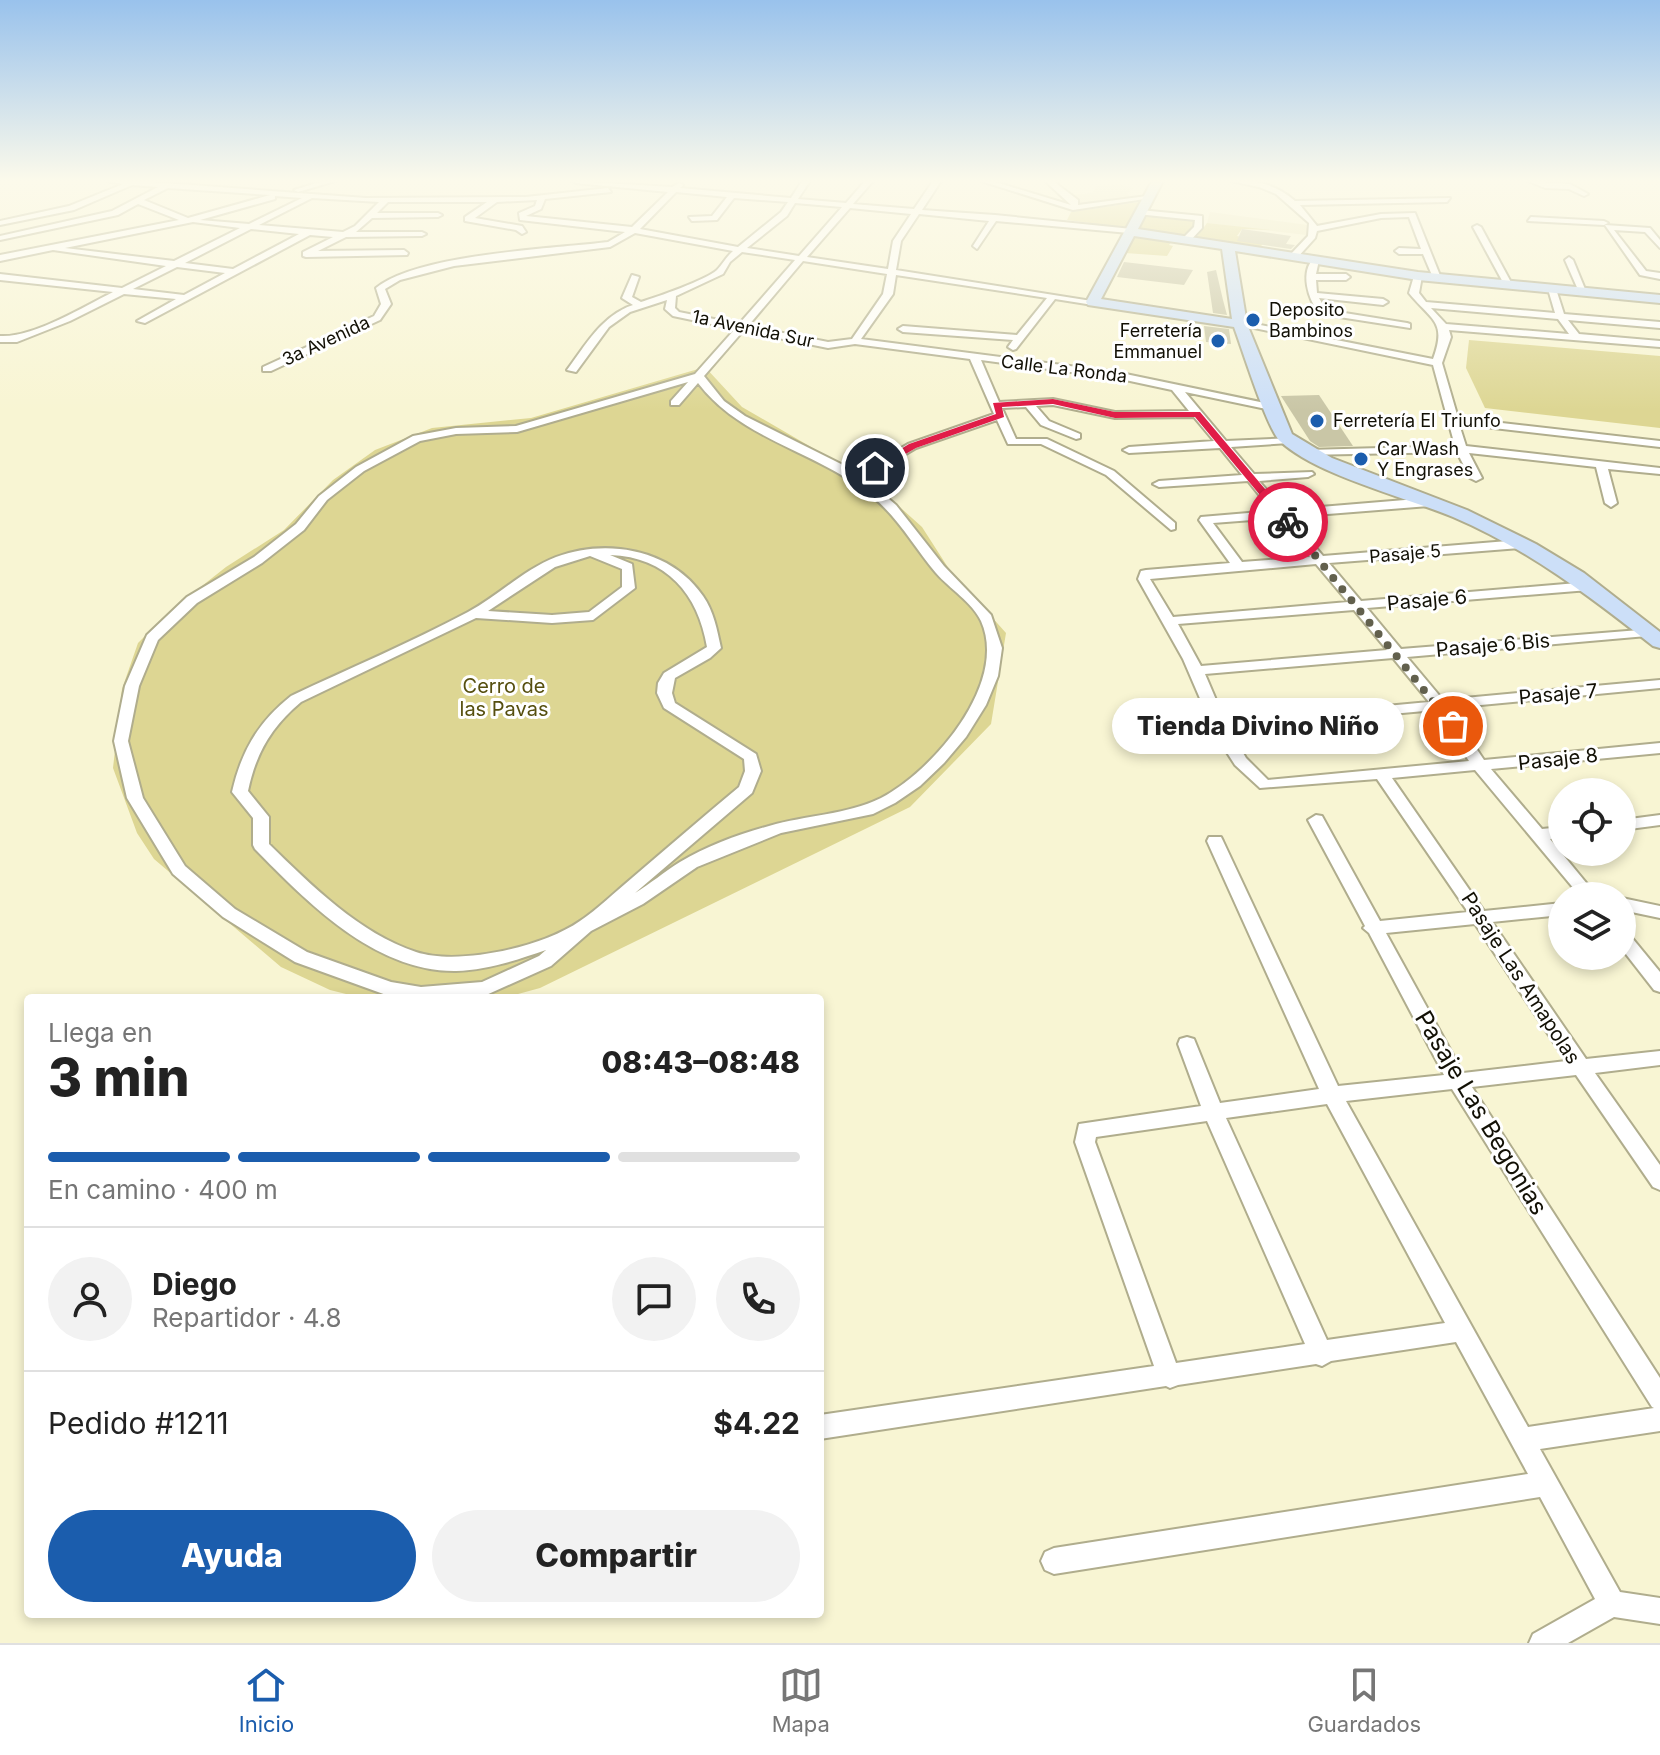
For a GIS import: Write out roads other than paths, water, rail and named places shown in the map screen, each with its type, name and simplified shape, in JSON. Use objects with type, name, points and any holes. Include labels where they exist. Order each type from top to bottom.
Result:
[{"type":"street","points":[[117,258],[237,272]]},
{"type":"street","points":[[0,339],[14,340],[67,319],[190,258]]},
{"type":"street","points":[[142,321],[263,258]]},
{"type":"street","name":"3a Avenida","points":[[267,369],[377,318],[386,304],[380,288],[391,279],[425,269],[509,258]]},
{"type":"street","name":"1a Avenida Sur","points":[[730,258],[720,272],[672,295],[670,309],[676,314],[840,346],[855,341]]},
{"type":"street","points":[[675,403],[740,325],[802,258],[1240,324],[1437,363]]},
{"type":"street","points":[[855,341],[888,294],[894,258]]},
{"type":"street","points":[[1093,302],[1115,258]]},
{"type":"street","points":[[1230,258],[1240,324],[1271,407],[1289,440],[1307,453],[1429,502],[1520,544],[1589,586],[1653,637]]},
{"type":"street","points":[[1298,258],[1418,276],[1660,299]]},
{"type":"street","points":[[1429,258],[1437,278]]},
{"type":"street","points":[[1494,258],[1509,286]]},
{"type":"street","points":[[1631,258],[1643,273],[1660,276]]},
{"type":"street","points":[[1315,260],[1313,295],[1323,312],[1407,326]]},
{"type":"street","points":[[1569,260],[1584,292]]},
{"type":"street","points":[[1418,276],[1414,293],[1443,327],[1446,337],[1437,363],[1451,420],[1476,478]]},
{"type":"street","points":[[0,277],[187,298]]},
{"type":"street","points":[[635,277],[627,298],[639,305]]},
{"type":"street","points":[[1312,277],[1346,277]]},
{"type":"street","points":[[1552,289],[1560,315],[1574,337]]},
{"type":"street","points":[[572,370],[606,325],[639,305],[672,295]]},
{"type":"street","points":[[1313,295],[1383,302]]},
{"type":"street","points":[[1002,361],[1053,296]]},
{"type":"street","points":[[1422,304],[1660,325]]},
{"type":"street","points":[[1443,327],[1660,344]]},
{"type":"street","points":[[903,329],[1020,338]]},
{"type":"street","name":"Calle La Ronda","points":[[855,341],[1116,375],[1271,407]]},
{"type":"street","points":[[975,358],[1012,442],[1043,441],[1110,473],[1171,526]]},
{"type":"street","points":[[698,376],[517,429],[442,433],[417,438],[386,452],[331,491],[300,527],[258,560],[192,600],[152,638],[132,686],[121,741],[135,798],[179,870],[229,913],[301,957],[389,989],[421,994],[484,989],[545,961],[580,929],[746,789],[753,771],[751,757],[669,705],[662,692],[665,681],[673,672],[706,656],[714,648],[713,624],[705,604],[680,574],[632,555],[589,551],[544,567],[474,614],[296,699],[275,714],[257,737],[246,762],[240,792],[261,817],[261,845],[300,884],[371,936],[408,957],[435,963],[499,958],[580,929],[638,899],[689,864],[777,829],[868,810],[903,792],[934,764],[978,710],[991,680],[996,650],[990,623],[942,572],[898,513],[837,466],[744,420],[722,405],[698,376]]},
{"type":"street","points":[[1174,386],[1397,653],[1439,705],[1481,767],[1577,882]]},
{"type":"street","points":[[875,468],[912,446],[999,410],[1029,404],[1053,402],[1115,415],[1197,414]]},
{"type":"street","points":[[1029,404],[1045,423],[1076,436]]},
{"type":"street","points":[[1451,420],[1660,444]]},
{"type":"street","points":[[1129,450],[1289,440]]},
{"type":"street","points":[[1307,453],[1461,449],[1660,471]]},
{"type":"street","points":[[1601,464],[1611,503]]},
{"type":"street","points":[[1159,484],[1308,474]]},
{"type":"street","points":[[1240,568],[1205,520],[1429,502]]},
{"type":"street","name":"Pasaje 5","points":[[1169,621],[1144,579],[1146,574],[1520,544]]},
{"type":"street","points":[[474,614],[552,619],[593,616],[629,588],[631,574],[628,567],[589,551]]},
{"type":"street","name":"Pasaje 6","points":[[1169,621],[1589,586]]},
{"type":"street","points":[[1169,621],[1196,671],[1217,726]]},
{"type":"street","name":"Pasaje 6 Bis","points":[[1196,671],[1397,653],[1653,637]]},
{"type":"street","name":"Pasaje 7","points":[[1217,726],[1660,684]]},
{"type":"street","name":"Pasaje 8","points":[[1217,726],[1250,775],[1265,785],[1660,748]]},
{"type":"street","name":"Pasaje Las Amapolas","points":[[1382,775],[1482,917],[1578,1066],[1660,1181]]},
{"type":"street","name":"Pasaje Las Begonias","points":[[1316,820],[1457,1080],[1660,1399]]},
{"type":"street","points":[[1636,823],[1660,820]]},
{"type":"street","points":[[1538,835],[1548,834]]},
{"type":"street","points":[[1215,841],[1332,1095],[1612,1604]]},
{"type":"street","points":[[1636,907],[1660,912]]},
{"type":"street","points":[[1372,928],[1548,910]]},
{"type":"street","points":[[1636,955],[1660,985]]},
{"type":"street","points":[[1187,1044],[1214,1114],[1322,1355]]},
{"type":"street","points":[[1170,1377],[1085,1142],[1086,1130],[1332,1095],[1660,1058]]},
{"type":"street","points":[[824,1426],[1322,1355],[1462,1331]]},
{"type":"street","points":[[1522,1440],[1660,1419]]},
{"type":"street","points":[[1054,1561],[1546,1484]]},
{"type":"street","points":[[1542,1643],[1612,1604],[1660,1611]]},
{"type":"place","name":"Deposito Bambinos","points":[[1253,320]]},
{"type":"place","name":"Ferretería Emmanuel","points":[[1218,341]]},
{"type":"place","name":"Ferretería El Triunfo","points":[[1317,421]]},
{"type":"place","name":"Car Wash Y Engrases","points":[[1361,459]]},
{"type":"place","name":"Tienda Divino Niño","points":[[1453,726]]},
{"type":"park label","name":"Cerro de las Pavas","points":[[504,698]]}]
